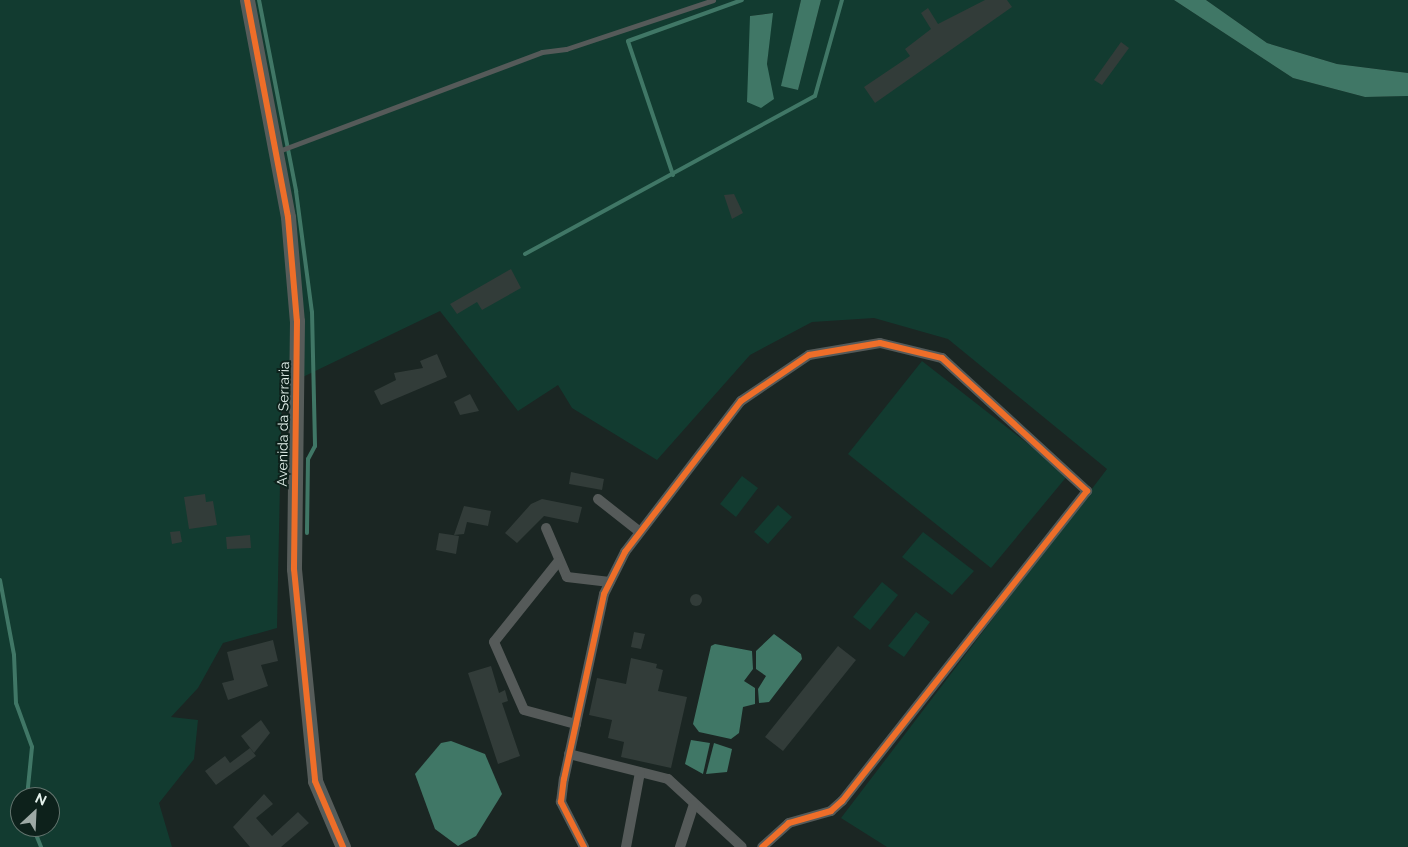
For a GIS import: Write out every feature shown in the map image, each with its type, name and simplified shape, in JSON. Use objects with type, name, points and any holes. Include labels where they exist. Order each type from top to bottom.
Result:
[{"type":"main road","name":"Avenida da Serraria","points":[[247,0],[288,217],[297,321],[294,569],[315,781],[342,847]]},
{"type":"street","points":[[584,847],[561,802],[569,754],[610,582],[640,532],[741,401],[809,355],[880,343],[942,358],[1087,491],[842,801],[831,810],[789,823],[762,847]]},
{"type":"street","points":[[598,499],[640,532]]},
{"type":"street","points":[[546,528],[558,562],[567,577],[610,582]]},
{"type":"street","points":[[558,562],[494,642],[524,710],[576,724]]},
{"type":"street","points":[[569,754],[668,780],[694,804],[729,843],[742,847]]},
{"type":"street","points":[[626,847],[640,772]]},
{"type":"street","points":[[680,847],[694,804]]},
{"type":"lane","points":[[276,152],[542,52],[566,49],[713,0]]},
{"type":"shaded area","points":[[0,0],[801,0],[782,86],[798,90],[821,0],[1174,0],[1293,78],[1365,97],[1408,96],[1408,847],[887,847],[841,818],[1107,469],[948,339],[874,318],[812,322],[750,355],[657,460],[572,408],[558,385],[518,411],[440,311],[282,387],[277,628],[223,643],[198,688],[171,717],[198,720],[194,759],[159,803],[172,847],[0,847]],"holes":[[[772,13],[767,64],[770,93],[750,16]]]},
{"type":"shaded area","points":[[801,0],[821,0],[798,90],[781,86]]},
{"type":"shaded area","points":[[1174,0],[1206,0],[1267,43],[1337,64],[1408,73],[1408,96],[1365,97],[1293,78]]},
{"type":"shaded area","points":[[1206,0],[1408,0],[1408,73],[1337,64],[1267,43]]},
{"type":"shaded area","points":[[773,13],[767,64],[774,99],[761,108],[747,102],[750,16]]},
{"type":"shaded area","points":[[922,361],[1068,475],[991,568],[848,454]]},
{"type":"shaded area","points":[[742,476],[758,488],[736,517],[720,504]]},
{"type":"shaded area","points":[[778,505],[792,517],[768,544],[754,532]]},
{"type":"shaded area","points":[[923,532],[974,571],[952,595],[902,557]]},
{"type":"shaded area","points":[[882,582],[898,595],[870,630],[853,617]]},
{"type":"shaded area","points":[[916,612],[930,622],[904,657],[888,646]]},
{"type":"shaded area","points":[[774,634],[801,654],[802,659],[769,702],[759,703],[758,689],[766,676],[756,669],[756,651]]},
{"type":"shaded area","points":[[715,644],[752,651],[753,669],[744,681],[755,688],[755,704],[743,707],[739,733],[731,739],[699,732],[693,724],[711,646]]},
{"type":"shaded area","points":[[691,740],[710,743],[703,774],[685,764]]},
{"type":"shaded area","points":[[451,741],[485,754],[502,794],[476,836],[458,846],[435,829],[415,774],[441,743]]},
{"type":"shaded area","points":[[714,743],[732,749],[727,772],[706,774]]},
{"type":"building","points":[[985,0],[1007,0],[1012,7],[875,103],[864,87],[910,56],[905,49],[931,29],[921,13],[928,8],[938,24]]},
{"type":"building","points":[[1121,42],[1129,48],[1102,85],[1094,80]]},
{"type":"building","points":[[734,194],[743,213],[732,219],[724,195]]},
{"type":"building","points":[[511,269],[521,288],[482,310],[477,302],[457,314],[450,304]]},
{"type":"building","points":[[437,354],[447,377],[381,405],[374,391],[396,380],[394,373],[423,368],[420,361]]},
{"type":"building","points":[[470,394],[479,411],[460,415],[454,402]]},
{"type":"building","points":[[571,472],[604,479],[602,490],[569,484]]},
{"type":"building","points":[[205,494],[206,502],[213,501],[217,525],[189,529],[184,497]]},
{"type":"building","points":[[542,499],[582,507],[578,523],[544,516],[517,543],[505,533],[531,504]]},
{"type":"building","points":[[464,506],[491,511],[488,526],[467,522],[464,534],[454,535]]},
{"type":"building","points":[[180,531],[182,542],[172,544],[170,532]]},
{"type":"building","points":[[439,533],[459,536],[456,554],[436,550]]},
{"type":"building","points":[[250,535],[251,548],[227,549],[226,537]]},
{"type":"building","points":[[698,594],[701,595],[701,605],[694,606],[691,605],[690,598],[691,595]]},
{"type":"building","points":[[634,632],[645,634],[641,649],[631,647]]},
{"type":"building","points":[[273,640],[278,661],[261,665],[268,686],[228,700],[222,683],[234,680],[227,652]]},
{"type":"building","points":[[838,646],[856,660],[783,751],[765,737]]},
{"type":"building","points":[[631,658],[657,664],[656,668],[663,670],[658,691],[687,697],[671,768],[621,757],[624,742],[608,738],[612,720],[589,715],[597,678],[626,684]]},
{"type":"building","points":[[491,666],[499,693],[505,690],[508,701],[502,703],[520,756],[498,764],[468,673]]},
{"type":"building","points":[[261,720],[270,733],[254,753],[241,736]]},
{"type":"building","points":[[250,748],[256,756],[216,785],[205,771],[225,756],[230,763]]},
{"type":"building","points":[[264,794],[273,804],[256,818],[272,836],[298,812],[309,823],[281,847],[250,847],[233,827]]},
{"type":"waterway","points":[[259,0],[296,191],[312,312],[315,446],[308,459],[307,533]]},
{"type":"waterway","points":[[673,175],[628,41],[742,0]]},
{"type":"waterway","points":[[525,254],[815,96],[842,0]]},
{"type":"waterway","points":[[0,580],[14,655],[16,703],[32,747],[28,787]]},
{"type":"waterway","points":[[37,837],[41,847]]},
{"type":"cycle path","points":[[247,0],[288,217],[297,321],[294,569],[315,781],[343,847]]},
{"type":"cycle path","points":[[584,847],[561,802],[564,779],[604,594],[625,552],[741,401],[809,355],[880,343],[942,358],[1087,491],[842,801],[831,811],[789,823],[762,847]]}]
